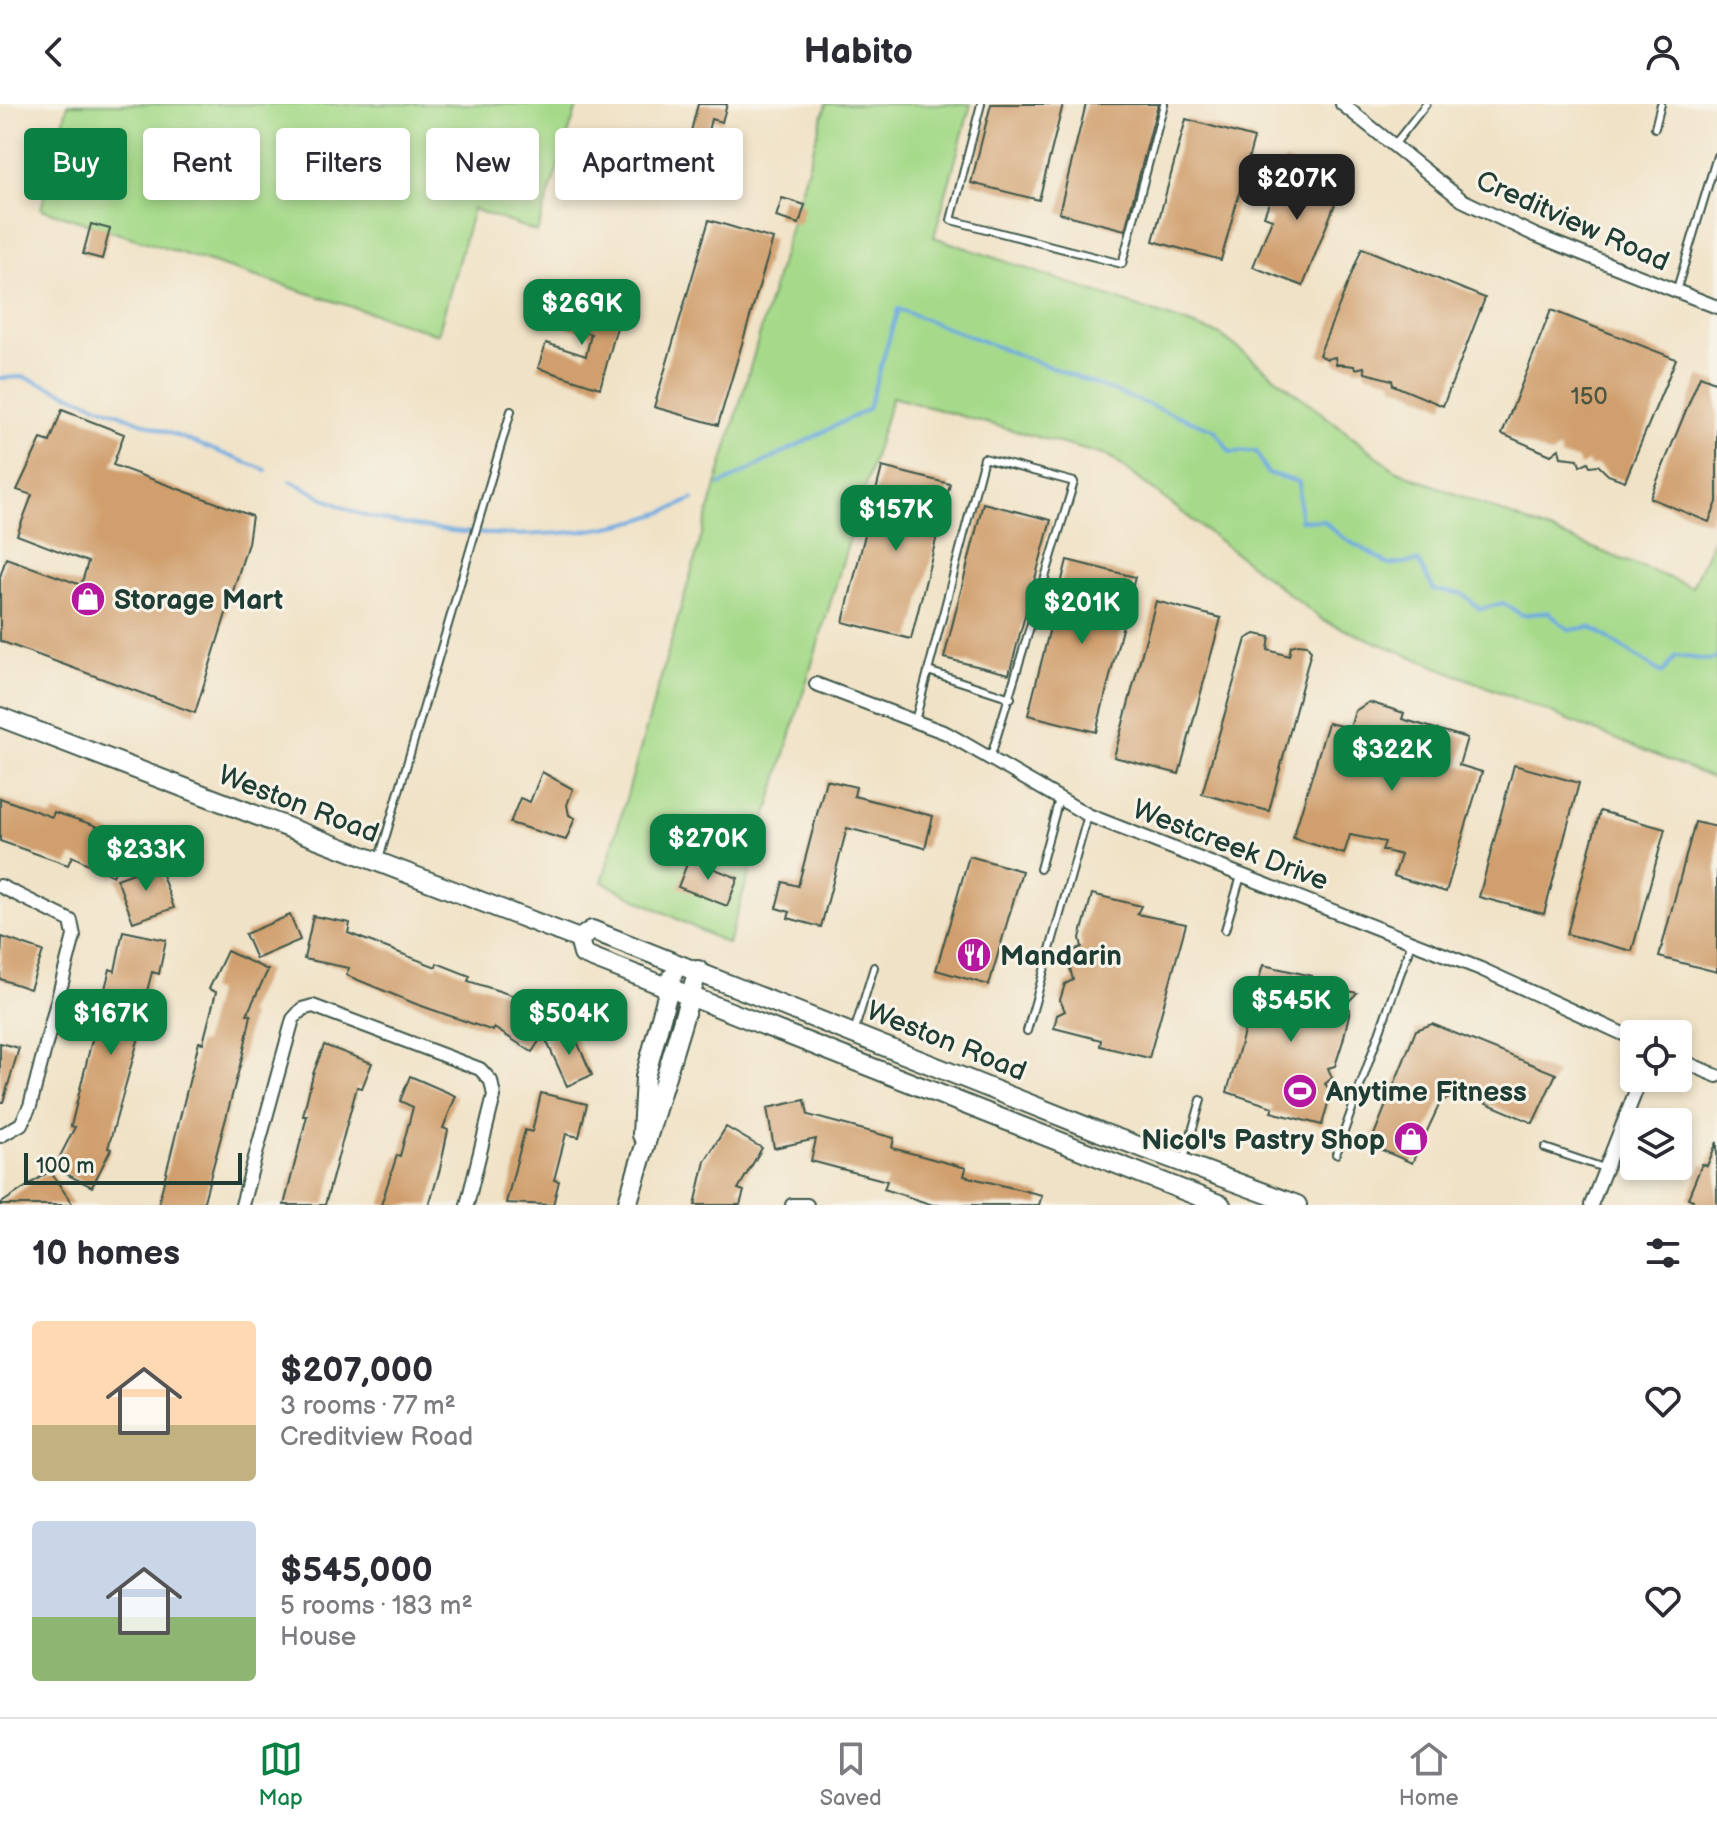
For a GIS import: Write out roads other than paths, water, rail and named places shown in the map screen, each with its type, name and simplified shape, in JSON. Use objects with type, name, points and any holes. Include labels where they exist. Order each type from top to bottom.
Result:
[{"type":"main road","name":"Weston Road","points":[[0,717],[579,939]]},
{"type":"main road","name":"Weston Road","points":[[579,939],[592,930],[1297,1205]]},
{"type":"main road","name":"Weston Road","points":[[579,939],[583,954],[1221,1205]]},
{"type":"main road","points":[[640,1154],[645,1077],[676,962]]},
{"type":"main road","points":[[627,1205],[640,1154],[668,1080],[698,970]]},
{"type":"street","name":"Creditview Road","points":[[1342,104],[1462,200],[1535,235],[1717,307]]},
{"type":"street","name":"Westcreek Drive","points":[[816,684],[946,733],[1088,815],[1412,941],[1563,1004],[1620,1032]]},
{"type":"street","points":[[0,886],[71,921],[74,936],[30,1106],[21,1124],[0,1136]]},
{"type":"street","points":[[242,1205],[293,1019],[302,1009],[313,1006],[450,1055],[480,1069],[491,1081],[494,1096],[467,1205]]},
{"type":"street","points":[[1692,1065],[1717,1076]]},
{"type":"street","points":[[1591,1205],[1635,1092]]},
{"type":"street","points":[[792,1205],[807,1205]]},
{"type":"lane","points":[[981,104],[951,220],[1122,264],[1164,104]]},
{"type":"lane","points":[[1393,146],[1426,104]]},
{"type":"lane","points":[[1655,128],[1661,104]]},
{"type":"lane","points":[[1676,292],[1717,156]]},
{"type":"lane","points":[[378,863],[511,411]]},
{"type":"lane","points":[[915,721],[984,458],[1074,482],[990,759]]},
{"type":"lane","points":[[928,671],[1011,698]]},
{"type":"lane","points":[[1040,869],[1060,799]]},
{"type":"lane","points":[[1027,1031],[1088,815]]},
{"type":"lane","points":[[1225,930],[1242,875]]},
{"type":"lane","points":[[1336,1154],[1412,941]]},
{"type":"lane","points":[[854,1032],[874,967]]},
{"type":"lane","points":[[1183,1163],[1201,1100]]},
{"type":"lane","points":[[1545,1148],[1604,1168]]},
{"type":"waterway","points":[[720,485],[868,409],[898,309],[1215,430],[1230,452],[1256,451],[1267,473],[1299,482],[1300,520],[1324,521],[1340,535],[1389,565],[1418,561],[1434,590],[1463,594],[1480,609],[1503,603],[1522,615],[1548,612],[1569,630],[1591,627],[1662,673],[1676,656],[1710,660],[1717,657]]},
{"type":"waterway","points":[[0,378],[24,377],[266,470]]},
{"type":"waterway","points":[[290,481],[342,507],[374,518],[453,531],[494,534],[578,531],[619,525],[693,499]]},
{"type":"place","name":"Storage Mart","points":[[88,599]]},
{"type":"place","name":"Mandarin","points":[[974,955]]},
{"type":"place","name":"Anytime Fitness","points":[[1300,1091]]},
{"type":"place","name":"Nicol's Pastry Shop","points":[[1411,1139]]}]
